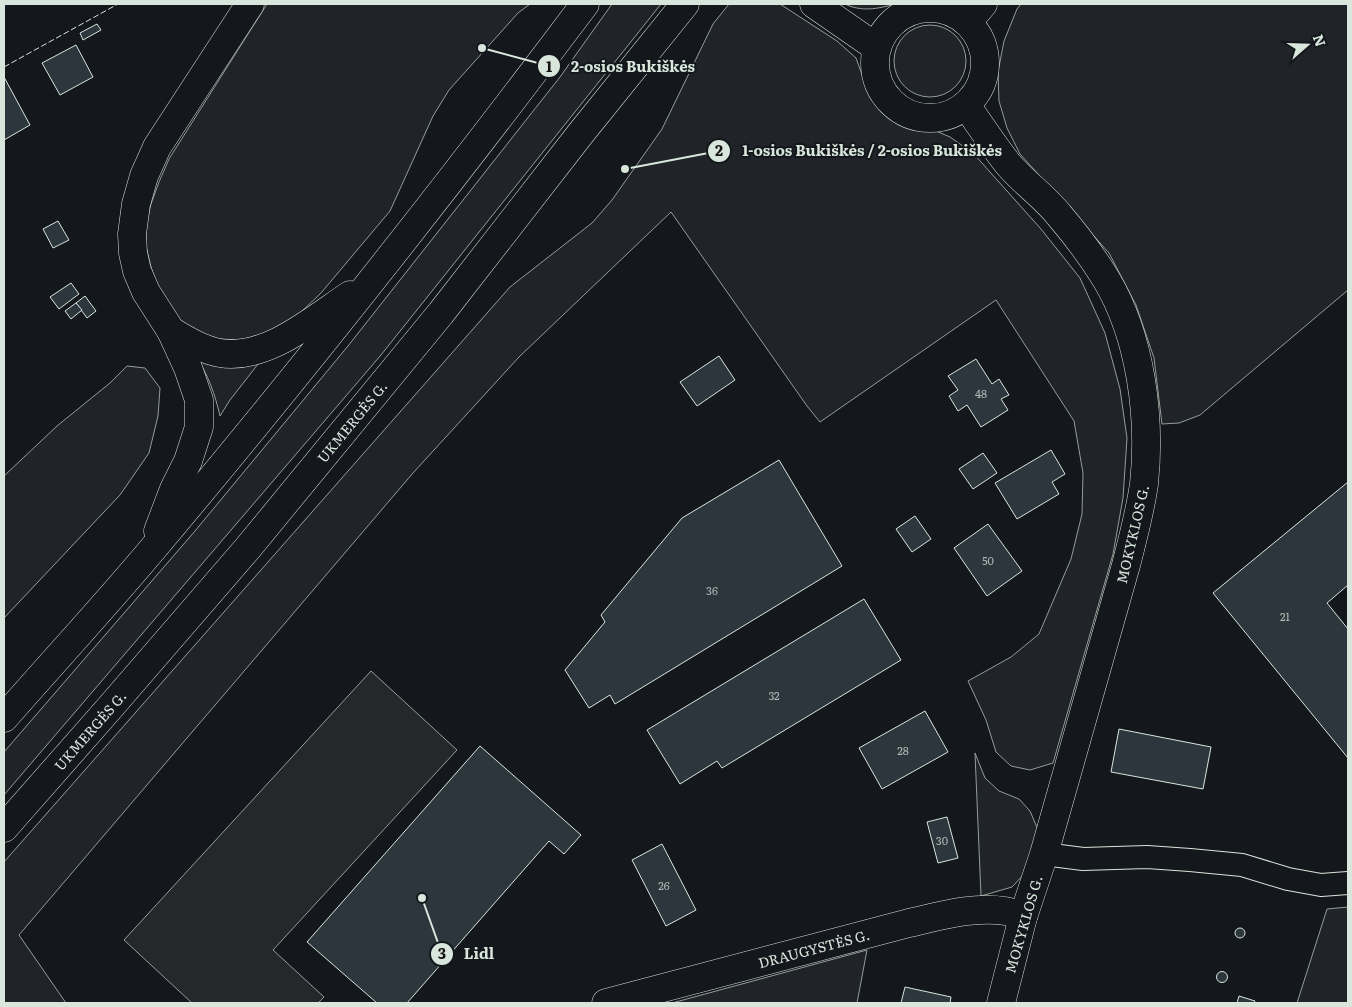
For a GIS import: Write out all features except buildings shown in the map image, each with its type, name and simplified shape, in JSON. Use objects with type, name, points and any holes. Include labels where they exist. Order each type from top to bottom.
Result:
[{"type":"main road","points":[[149,554],[174,489],[188,461],[199,427],[198,400],[188,368],[171,331],[146,292],[137,271],[133,253],[132,234],[136,204],[144,176],[157,147],[250,4]]},
{"type":"main road","points":[[4,718],[149,554],[266,414],[372,281],[585,4]]},
{"type":"main road","name":"UKMERGĖS G.","points":[[4,828],[247,549],[441,313],[580,133],[685,4]]},
{"type":"main road","points":[[814,4],[876,47]]},
{"type":"main road","points":[[932,8],[976,13],[977,36],[984,55],[983,74],[977,91],[966,105],[953,114],[938,118],[922,118],[907,113],[895,104],[885,91],[878,76],[875,62],[876,47],[885,30],[899,17],[914,10],[932,8]]},
{"type":"main road","name":"MOKYKLOS G.","points":[[966,105],[1009,164],[1058,214],[1106,280],[1121,310],[1135,349],[1143,390],[1146,450],[1144,484],[1137,525],[1000,1003]]},
{"type":"main road","points":[[171,331],[188,341],[220,353],[236,354],[259,349],[283,340],[372,281]]},
{"type":"main road","name":"DRAUGYSTĖS G.","points":[[606,1003],[956,912],[1007,911],[1024,917]]},
{"type":"street","points":[[1044,854],[1082,859],[1147,857],[1190,860],[1242,865],[1288,879],[1321,885],[1348,883]]},
{"type":"shaded area","points":[[267,4],[530,4],[518,13],[449,90],[433,116],[390,211],[321,293],[285,325],[241,340],[219,339],[199,333],[181,321],[169,307],[157,285],[151,267],[146,246],[146,226],[151,204],[169,159]]},
{"type":"shaded area","points":[[612,4],[661,4],[381,355],[4,795],[4,752],[195,531],[348,346],[560,77]]},
{"type":"shaded area","points":[[729,4],[780,4],[837,41],[856,58],[873,98],[892,116],[911,126],[936,131],[950,137],[973,153],[1041,229],[1080,278],[1105,333],[1120,389],[1127,438],[1123,498],[1113,554],[1053,763],[1030,770],[1011,766],[996,752],[986,720],[968,681],[1011,657],[1039,634],[1071,559],[1082,514],[1083,473],[1074,421],[996,300],[820,422],[671,212],[519,357],[413,473],[19,935],[66,1003],[4,1003],[4,862],[510,287],[592,223],[612,200],[662,129],[713,24]]},
{"type":"shaded area","points":[[845,4],[895,4],[870,9],[851,7]]},
{"type":"shaded area","points":[[1021,4],[1348,4],[1348,290],[1200,415],[1179,423],[1162,424],[1154,358],[1136,305],[1109,253],[1020,154],[1007,128],[999,101],[998,72],[1004,41],[1017,9]]},
{"type":"shaded area","points":[[937,25],[956,35],[964,47],[966,61],[964,75],[956,87],[944,95],[923,97],[904,87],[896,75],[894,54],[904,35],[916,27]]},
{"type":"shaded area","points":[[196,356],[262,359],[220,416],[211,385]]},
{"type":"shaded area","points":[[127,366],[145,368],[160,388],[158,416],[149,453],[120,495],[4,618],[4,476],[57,426],[110,383]]},
{"type":"shaded area","points":[[371,671],[457,750],[273,950],[324,997],[318,1003],[192,1003],[124,940]]},
{"type":"shaded area","points":[[975,753],[985,778],[999,791],[1019,799],[1030,811],[1039,832],[1026,872],[1012,887],[981,896]]},
{"type":"shaded area","points":[[1348,907],[1348,1003],[1297,1003],[1327,909]]},
{"type":"shaded area","points":[[867,950],[857,1003],[672,1003]]},
{"type":"fence","points":[[4,67],[118,4]]},
{"type":"place","name":"2-osios Bukiškės","points":[[482,48]]},
{"type":"place","name":"1-osios Bukiškės / 2-osios Bukiškės","points":[[625,169]]},
{"type":"place","name":"Lidl","points":[[422,898]]}]
